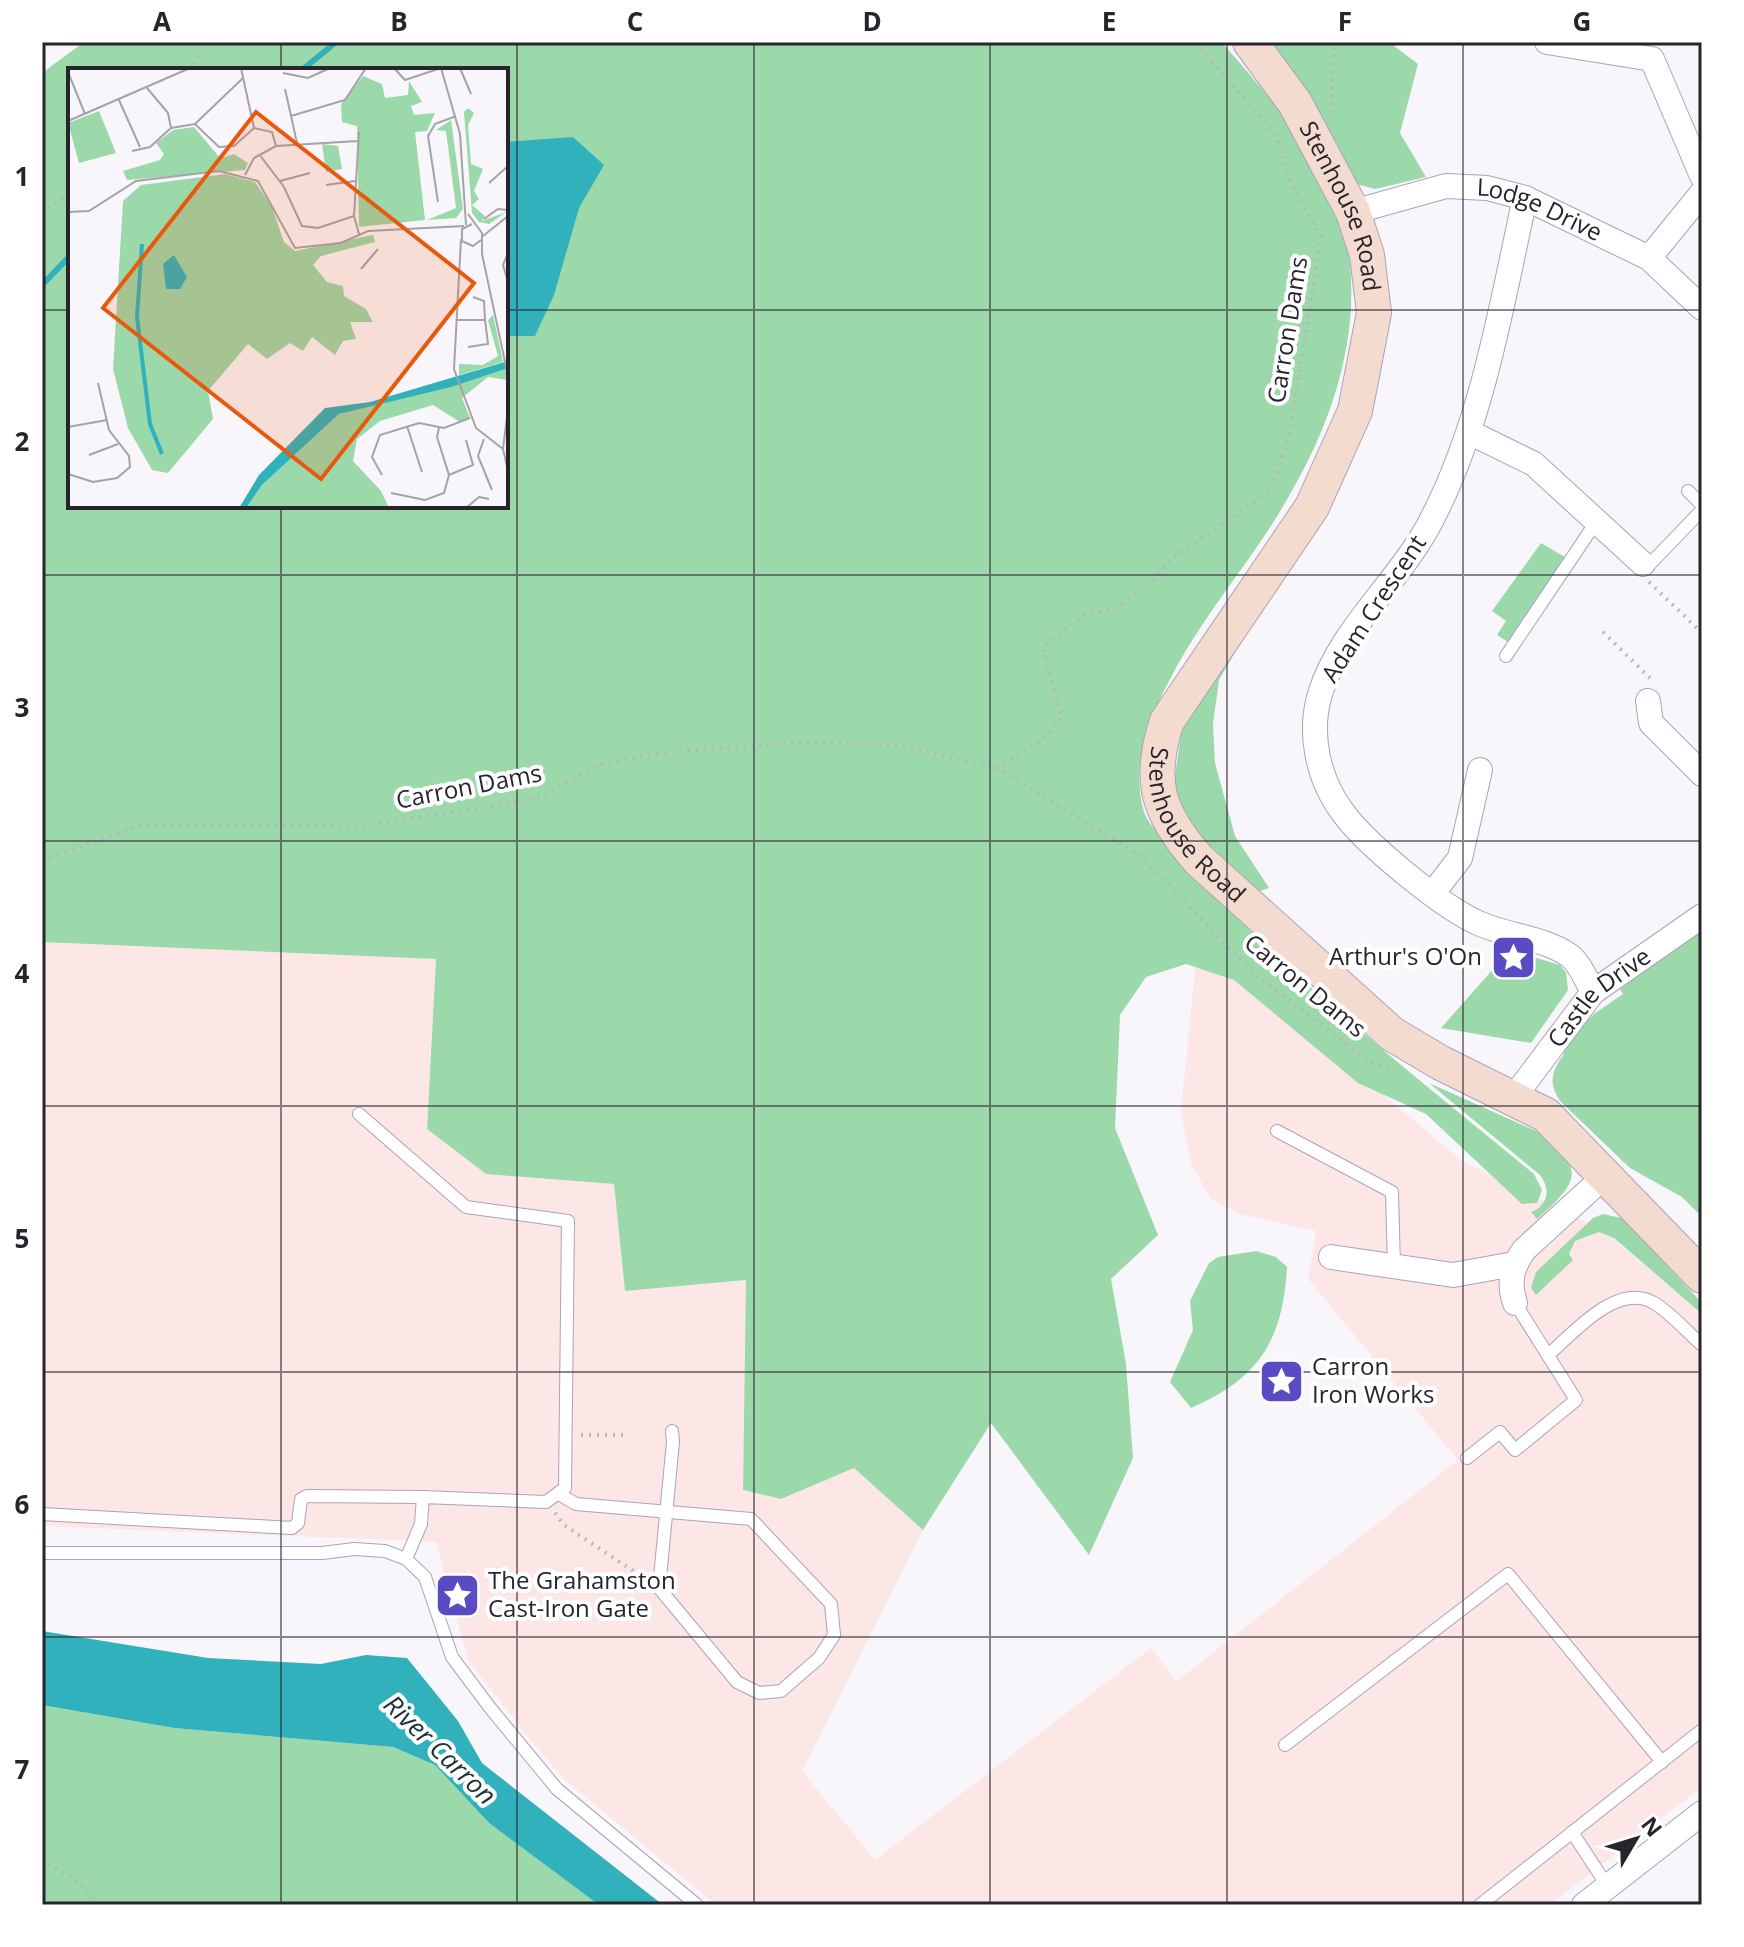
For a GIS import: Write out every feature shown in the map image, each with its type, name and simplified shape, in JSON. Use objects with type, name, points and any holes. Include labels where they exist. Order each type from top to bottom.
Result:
[{"type":"street","name":"Stenhouse Road","points":[[1250,42],[1295,103],[1353,212],[1367,255],[1374,313],[1355,411],[1312,507],[1167,721],[1157,753],[1160,804],[1174,832],[1199,860],[1392,1034],[1441,1063],[1546,1115],[1607,1174],[1702,1276]]},
{"type":"street","points":[[1547,42],[1659,50],[1702,176]]},
{"type":"street","name":"Lodge Drive","points":[[1353,212],[1446,186],[1487,188],[1525,198],[1649,258],[1702,308]]},
{"type":"street","points":[[1649,258],[1702,193]]},
{"type":"street","name":"Adam Crescent","points":[[1525,198],[1469,432],[1429,525],[1328,674],[1314,723],[1322,770],[1345,815],[1433,893],[1475,922],[1569,956],[1593,992]]},
{"type":"street","points":[[1469,432],[1523,455],[1643,564]]},
{"type":"street","points":[[1648,701],[1651,723],[1702,774]]},
{"type":"street","points":[[1433,893],[1460,858],[1480,770]]},
{"type":"street","name":"Castle Drive","points":[[1514,1097],[1593,992],[1702,916]]},
{"type":"street","points":[[1515,1303],[1511,1280],[1514,1264],[1524,1250],[1607,1174]]},
{"type":"street","points":[[1331,1257],[1453,1275],[1514,1264]]},
{"type":"street","points":[[1584,1905],[1702,1813]]},
{"type":"lane","points":[[1643,564],[1651,563],[1702,508],[1688,491]]},
{"type":"lane","points":[[1506,656],[1596,522]]},
{"type":"lane","points":[[42,1514],[292,1528],[298,1523],[301,1499],[307,1496],[546,1502],[565,1488],[568,1221],[466,1207],[359,1114]]},
{"type":"lane","points":[[1277,1131],[1392,1192],[1394,1267]]},
{"type":"lane","points":[[1548,1355],[1612,1303],[1627,1298],[1654,1303],[1702,1345]]},
{"type":"lane","points":[[1467,1458],[1500,1432],[1515,1450],[1576,1400],[1515,1303]]},
{"type":"lane","points":[[559,1494],[576,1504],[667,1512],[751,1519],[831,1604],[834,1635],[819,1658],[781,1691],[759,1693],[737,1682],[659,1588],[667,1512],[672,1431]]},
{"type":"lane","points":[[406,1559],[421,1524],[423,1497]]},
{"type":"lane","points":[[42,1553],[322,1553],[354,1549],[385,1551],[406,1559],[425,1577],[452,1657],[557,1789],[697,1905]]},
{"type":"lane","points":[[1285,1745],[1508,1574],[1662,1762]]},
{"type":"lane","points":[[1480,1905],[1702,1730]]},
{"type":"lane","points":[[1572,1832],[1608,1887]]},
{"type":"path","points":[[189,68],[210,42]]},
{"type":"path","name":"Carron Dams","points":[[996,768],[1044,739],[1062,718],[1043,648],[1085,614],[1113,610],[1157,577],[1170,559],[1271,491],[1289,437],[1321,237],[1291,182],[1276,136],[1195,42]]},
{"type":"path","points":[[1324,155],[1331,116],[1334,42]]},
{"type":"path","points":[[42,213],[68,194]]},
{"type":"path","points":[[1643,564],[1645,578],[1702,633]]},
{"type":"path","points":[[1603,632],[1650,679],[1648,701]]},
{"type":"path","name":"Carron Dams","points":[[42,861],[137,826],[366,825],[495,806],[544,796],[598,765],[659,753],[803,742],[897,745],[996,768],[1141,856],[1250,970],[1368,1061],[1388,1069],[1402,1057]]},
{"type":"path","points":[[566,1435],[626,1435]]},
{"type":"path","points":[[546,1502],[564,1525],[659,1588]]},
{"type":"path","points":[[42,1859],[80,1883],[99,1905]]},
{"type":"shaded area","points":[[1198,939],[1461,1160],[1605,1232],[1702,1314],[1702,1787],[1549,1905],[716,1905],[565,1780],[468,1660],[436,1542],[42,1526],[42,942],[436,959],[427,1129],[486,1174],[614,1184],[625,1291],[747,1280],[743,1490],[782,1499],[854,1468],[923,1530],[802,1771],[875,1860],[1151,1648],[1177,1681],[1458,1460],[1308,1279],[1316,1231],[1239,1214],[1211,1199],[1191,1164],[1181,1112]]},
{"type":"green space","points":[[84,42],[1221,42],[1293,129],[1325,179],[1336,204],[1350,263],[1349,333],[1333,401],[1306,465],[1276,518],[1190,644],[1152,718],[1141,754],[1139,773],[1144,812],[1155,829],[1261,941],[1350,1022],[1534,1174],[1542,1190],[1537,1203],[1522,1204],[1426,1114],[1358,1083],[1234,980],[1186,964],[1146,977],[1120,1015],[1115,1128],[1158,1235],[1111,1279],[1126,1364],[1133,1458],[1089,1555],[991,1423],[923,1530],[854,1468],[781,1499],[743,1490],[746,1280],[625,1291],[614,1184],[486,1174],[427,1129],[436,959],[42,942],[42,73]]},
{"type":"green space","points":[[1268,42],[1389,42],[1418,64],[1400,133],[1426,177],[1375,189],[1352,183]]},
{"type":"green space","points":[[1541,543],[1565,557],[1508,642],[1497,635],[1506,621],[1492,611]]},
{"type":"green space","points":[[1291,554],[1219,680],[1213,724],[1215,763],[1235,836],[1269,888],[1260,891],[1205,842],[1183,811],[1174,782],[1184,714]]},
{"type":"green space","points":[[1702,930],[1702,1217],[1682,1197],[1630,1168],[1561,1102],[1554,1089],[1553,1078],[1564,1054],[1561,1047],[1594,1014],[1623,994],[1620,989]]},
{"type":"green space","points":[[1523,954],[1560,965],[1566,973],[1568,990],[1531,1043],[1441,1028],[1503,958],[1519,962]]},
{"type":"green space","points":[[1429,1083],[1536,1131],[1563,1155],[1572,1174],[1569,1184],[1552,1206],[1537,1219],[1531,1212],[1541,1206],[1546,1196],[1546,1186],[1540,1175]]},
{"type":"green space","points":[[1603,1214],[1621,1218],[1629,1225],[1702,1303],[1702,1314],[1614,1238],[1599,1232],[1575,1241],[1569,1254],[1573,1260],[1536,1295],[1531,1288],[1536,1272],[1593,1218]]},
{"type":"green space","points":[[1256,1251],[1276,1257],[1287,1267],[1285,1293],[1273,1336],[1250,1370],[1214,1397],[1191,1408],[1170,1382],[1193,1330],[1190,1301],[1209,1263],[1218,1257]]},
{"type":"green space","points":[[42,1705],[174,1728],[393,1747],[435,1765],[489,1823],[599,1905],[42,1905]]},
{"type":"water","points":[[573,137],[604,165],[579,208],[554,295],[535,336],[508,336],[508,142]]},
{"type":"water","name":"River Carron","points":[[42,1631],[208,1658],[321,1664],[366,1655],[407,1658],[458,1721],[482,1763],[663,1905],[599,1905],[489,1823],[435,1765],[393,1747],[174,1728],[42,1705]]},
{"type":"waterway","points":[[304,68],[336,42]]},
{"type":"waterway","points":[[42,285],[68,258]]},
{"type":"place","name":"Arthur's O'On","points":[[1513,957]]},
{"type":"place","name":"Carron Iron Works","points":[[1281,1381]]},
{"type":"place","name":"The Grahamston Cast-Iron Gate","points":[[457,1595]]}]
